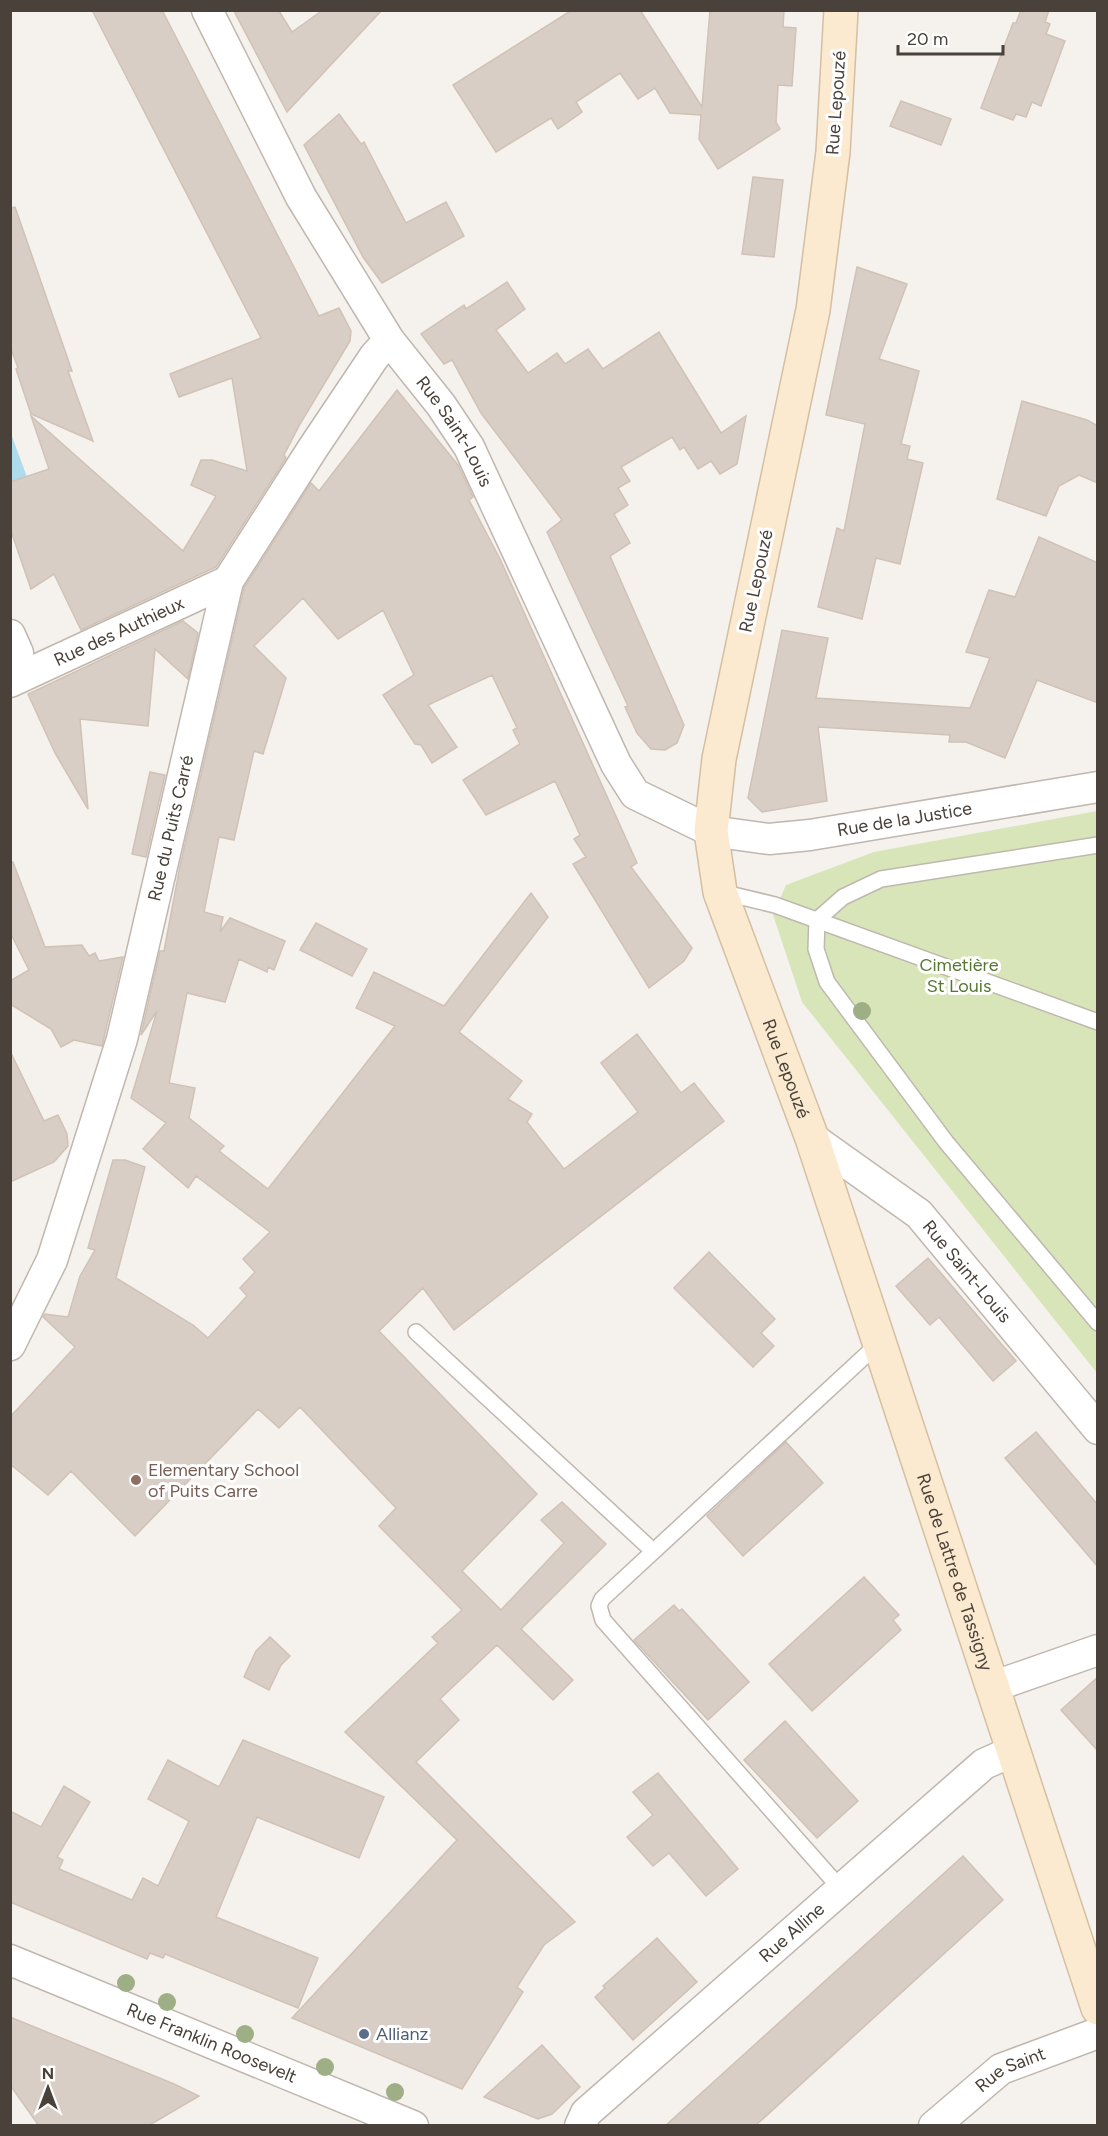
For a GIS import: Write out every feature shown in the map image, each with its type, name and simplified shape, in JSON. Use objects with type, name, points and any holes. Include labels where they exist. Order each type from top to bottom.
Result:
[{"type":"main road","name":"Rue Lepouzé","points":[[812,1138],[720,892],[711,831],[719,759],[813,310],[833,152],[842,10]]},
{"type":"main road","name":"Rue de Lattre de Tassigny","points":[[812,1138],[1096,2000]]},
{"type":"street","name":"Rue Saint-Louis","points":[[207,10],[301,197],[389,340],[441,405],[469,447],[616,764],[635,794],[711,831]]},
{"type":"street","name":"Rue du Puits Carré","points":[[10,1345],[52,1260],[122,1038],[228,581],[313,448],[374,357],[389,340]]},
{"type":"street","name":"Rue des Authieux","points":[[10,682],[228,581]]},
{"type":"street","name":"Rue de la Justice","points":[[711,831],[769,839],[810,835],[1098,787]]},
{"type":"street","name":"Rue Saint-Louis","points":[[812,1138],[919,1214],[1098,1429]]},
{"type":"street","points":[[992,1687],[1098,1650]]},
{"type":"street","name":"Rue Alline","points":[[580,2126],[586,2112],[984,1764],[1013,1751]]},
{"type":"street","name":"Rue Franklin Roosevelt","points":[[10,1960],[413,2126]]},
{"type":"street","name":"Rue Saint","points":[[934,2126],[1001,2069],[1098,2033]]},
{"type":"lane","points":[[1098,845],[881,879],[843,897],[817,920],[816,949],[827,982],[946,1142],[1098,1323]]},
{"type":"lane","points":[[720,892],[775,905],[1098,1023]]},
{"type":"lane","points":[[416,1332],[654,1551]]},
{"type":"lane","points":[[841,1889],[603,1620],[599,1606],[602,1599],[879,1343]]},
{"type":"green space","name":"Cimetière St Louis","points":[[1097,811],[1097,1373],[802,1002],[773,915],[786,885],[874,852]]},
{"type":"water","points":[[10,431],[27,477],[10,482]]},
{"type":"building","points":[[92,10],[162,10],[319,316],[339,308],[351,331],[350,341],[300,424],[284,455],[286,458],[216,567],[81,630],[54,574],[31,589],[10,528],[10,482],[49,469],[31,416],[183,551],[216,496],[191,485],[201,460],[212,460],[247,471],[232,378],[179,397],[170,374],[261,338]]},
{"type":"building","points":[[323,10],[382,10],[287,112],[234,11],[279,11],[292,32]]},
{"type":"building","points":[[572,10],[640,10],[702,107],[710,10],[784,10],[783,27],[796,28],[792,86],[778,85],[776,122],[780,129],[718,169],[699,139],[701,115],[670,113],[655,88],[638,99],[620,73],[576,102],[582,112],[558,129],[551,118],[496,152],[453,85]]},
{"type":"building","points":[[1021,10],[1049,10],[1045,22],[1050,24],[1046,34],[1065,41],[1041,106],[1032,102],[1026,117],[1016,114],[1013,120],[981,108],[1013,23],[1016,23]]},
{"type":"building","points":[[901,101],[951,119],[941,145],[890,126]]},
{"type":"building","points":[[339,114],[361,144],[364,142],[406,223],[446,202],[464,236],[382,283],[363,257],[304,145]]},
{"type":"building","points":[[753,177],[783,180],[774,257],[742,254]]},
{"type":"building","points":[[15,207],[72,371],[68,371],[93,441],[31,414],[16,369],[18,368],[10,346],[10,208]]},
{"type":"building","points":[[857,267],[907,284],[879,359],[919,371],[901,444],[910,446],[907,459],[923,463],[900,564],[876,558],[862,619],[818,607],[837,528],[844,531],[865,424],[826,415]]},
{"type":"building","points":[[507,282],[525,309],[496,330],[528,373],[557,353],[565,364],[588,349],[603,369],[659,332],[721,433],[746,416],[737,464],[720,474],[711,461],[698,469],[684,447],[680,450],[672,437],[621,467],[630,481],[618,488],[628,505],[614,514],[630,543],[610,556],[684,725],[677,743],[665,750],[651,749],[637,733],[625,707],[628,706],[547,532],[562,520],[481,413],[452,360],[444,364],[421,334],[464,305],[466,309]]},
{"type":"building","points":[[397,390],[458,465],[473,497],[469,500],[500,559],[637,863],[631,867],[692,948],[684,961],[649,988],[573,864],[586,857],[574,839],[580,835],[555,781],[486,815],[463,780],[520,744],[513,730],[517,728],[492,675],[428,705],[457,747],[432,763],[421,745],[415,744],[383,695],[414,675],[383,610],[338,639],[303,598],[254,646],[286,678],[263,754],[254,751],[234,840],[219,837],[204,912],[223,917],[220,932],[230,918],[285,941],[274,970],[268,967],[267,972],[239,959],[225,1002],[187,993],[169,1083],[195,1088],[189,1118],[224,1146],[219,1151],[268,1189],[395,1026],[356,1008],[374,972],[444,1006],[531,893],[548,917],[459,1032],[522,1081],[508,1099],[532,1114],[527,1122],[564,1169],[638,1112],[601,1063],[637,1034],[681,1093],[694,1083],[724,1121],[454,1330],[423,1288],[379,1331],[537,1494],[462,1571],[501,1610],[564,1543],[541,1520],[562,1502],[606,1544],[521,1629],[573,1680],[553,1700],[497,1645],[440,1699],[459,1720],[416,1762],[575,1922],[544,1945],[517,1987],[523,1992],[462,2089],[292,2018],[457,1840],[345,1732],[438,1643],[432,1637],[462,1610],[379,1526],[396,1508],[300,1407],[279,1428],[258,1409],[135,1536],[71,1471],[48,1495],[10,1464],[10,1417],[75,1347],[43,1317],[45,1314],[68,1317],[80,1276],[95,1250],[88,1248],[113,1160],[125,1160],[145,1167],[116,1278],[193,1325],[208,1338],[247,1296],[240,1288],[255,1272],[243,1259],[270,1232],[196,1176],[188,1188],[143,1149],[166,1123],[131,1098],[157,1011],[141,1035],[160,951],[164,951],[180,866],[244,588],[311,483],[319,491]]},
{"type":"building","points":[[1022,401],[1087,420],[1098,426],[1098,483],[1079,475],[1059,486],[1046,516],[997,499]]},
{"type":"building","points":[[1039,537],[1098,563],[1098,703],[1037,680],[1005,758],[966,742],[949,742],[950,735],[818,727],[827,801],[762,812],[748,798],[782,630],[828,638],[816,698],[970,708],[990,658],[966,652],[989,590],[1015,597]]},
{"type":"building","points":[[183,621],[198,633],[188,679],[155,649],[148,726],[80,719],[88,809],[55,753],[28,694]]},
{"type":"building","points":[[150,772],[165,775],[146,857],[132,854]]},
{"type":"building","points":[[10,862],[13,862],[45,947],[82,945],[89,956],[95,953],[99,961],[123,957],[102,1046],[74,1040],[61,1047],[51,1029],[10,1004],[10,981],[29,970],[10,932]]},
{"type":"building","points":[[316,923],[367,949],[352,976],[300,950]]},
{"type":"building","points":[[10,1051],[44,1121],[58,1115],[67,1134],[68,1146],[54,1162],[10,1182]]},
{"type":"building","points":[[709,1252],[775,1319],[761,1333],[774,1346],[753,1367],[674,1288]]},
{"type":"building","points":[[928,1258],[1016,1361],[993,1381],[939,1317],[930,1325],[896,1286]]},
{"type":"building","points":[[1036,1432],[1098,1505],[1098,1567],[1005,1458]]},
{"type":"building","points":[[786,1442],[823,1483],[743,1556],[707,1516]]},
{"type":"building","points":[[864,1577],[899,1615],[893,1620],[901,1630],[812,1711],[769,1664]]},
{"type":"building","points":[[674,1605],[679,1611],[682,1609],[749,1682],[708,1720],[634,1640]]},
{"type":"building","points":[[270,1637],[290,1656],[281,1665],[269,1690],[244,1677],[256,1651]]},
{"type":"building","points":[[1098,1677],[1098,1751],[1061,1710]]},
{"type":"building","points":[[785,1721],[858,1801],[817,1838],[744,1760]]},
{"type":"building","points":[[243,1740],[384,1797],[359,1858],[257,1817],[216,1917],[318,1958],[298,2008],[165,1954],[163,1958],[150,1953],[147,1959],[10,1902],[10,1811],[41,1827],[64,1786],[90,1802],[57,1857],[63,1860],[59,1869],[132,1900],[143,1878],[158,1886],[189,1821],[148,1799],[168,1760],[219,1787]]},
{"type":"building","points":[[658,1773],[738,1869],[706,1896],[669,1853],[653,1866],[627,1837],[653,1815],[633,1792]]},
{"type":"building","points":[[963,1856],[1003,1900],[755,2126],[665,2126]]},
{"type":"building","points":[[657,1938],[697,1982],[633,2040],[595,1997],[605,1988],[603,1986]]},
{"type":"building","points":[[10,2017],[199,2096],[148,2126],[39,2126],[10,2085]]},
{"type":"building","points":[[542,2045],[580,2087],[552,2114],[538,2119],[484,2097]]},
{"type":"place","name":"Elementary School of Puits Carre","points":[[136,1480]]},
{"type":"place","name":"Allianz","points":[[364,2034]]}]
